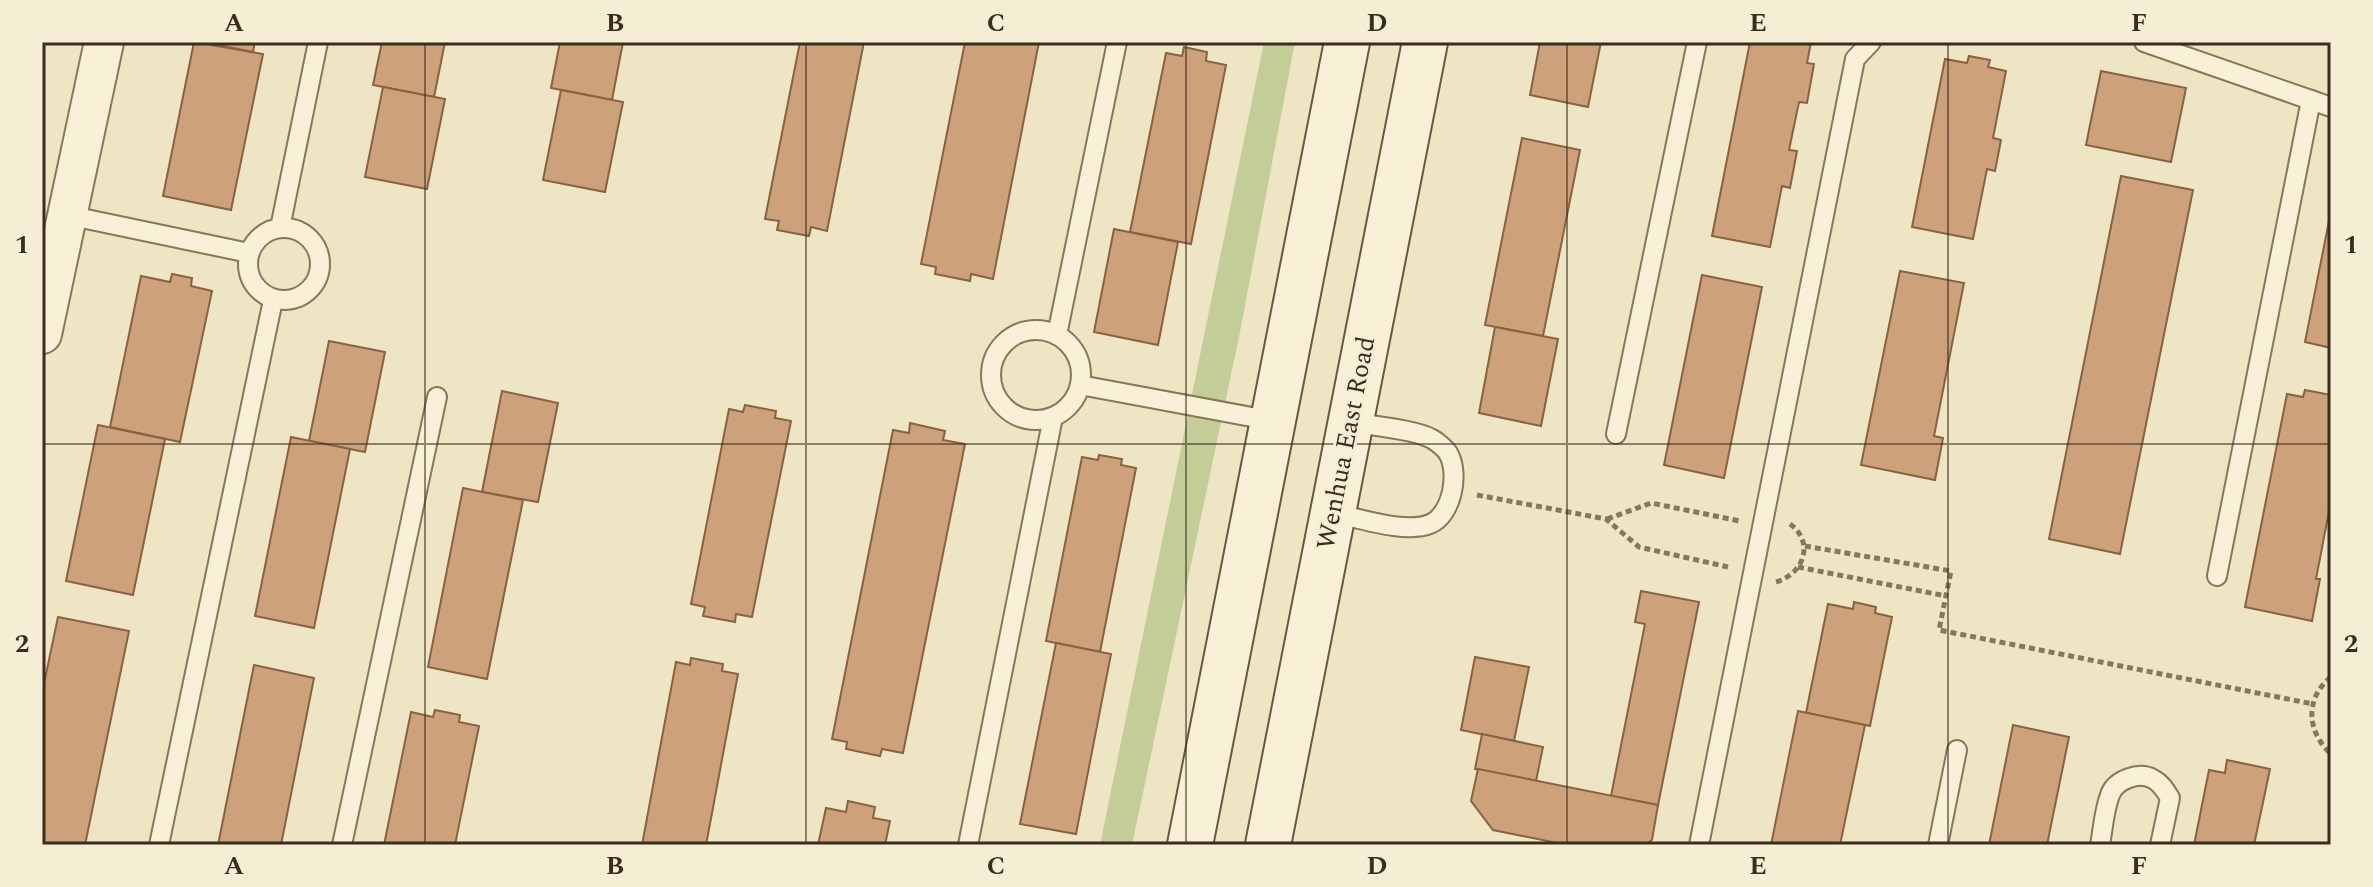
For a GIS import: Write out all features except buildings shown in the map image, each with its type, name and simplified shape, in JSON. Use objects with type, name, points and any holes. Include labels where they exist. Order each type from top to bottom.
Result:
[{"type":"main road","points":[[1190,845],[1347,42]]},
{"type":"main road","name":"Wenhua East Road","points":[[1268,845],[1425,42]]},
{"type":"street","points":[[42,334],[104,42]]},
{"type":"lane","points":[[280,228],[318,42]]},
{"type":"lane","points":[[1057,335],[1117,42]]},
{"type":"lane","points":[[1616,434],[1697,42]]},
{"type":"lane","points":[[1699,845],[1855,59],[1871,42]]},
{"type":"lane","points":[[2144,42],[2331,107]]},
{"type":"lane","points":[[2217,576],[2311,100]]},
{"type":"lane","points":[[67,215],[249,253]]},
{"type":"lane","points":[[293,229],[305,235],[315,246],[320,260],[319,274],[312,287],[301,296],[288,301],[273,300],[260,293],[251,281],[247,267],[249,253],[267,231],[293,229]]},
{"type":"lane","points":[[159,845],[273,300]]},
{"type":"lane","points":[[1041,330],[1057,335],[1071,345],[1078,357],[1080,385],[1074,398],[1053,417],[1038,420],[1023,418],[1009,411],[998,400],[991,385],[991,368],[997,351],[1009,339],[1024,331],[1041,330]]},
{"type":"lane","points":[[1080,385],[1273,421]]},
{"type":"lane","points":[[342,845],[437,397]]},
{"type":"lane","points":[[968,845],[1053,417]]},
{"type":"lane","points":[[1333,513],[1409,528],[1432,524],[1447,508],[1452,490],[1453,467],[1448,451],[1429,437],[1351,422]]},
{"type":"lane","points":[[1938,845],[1957,750]]},
{"type":"lane","points":[[2100,845],[2111,791],[2120,781],[2136,776],[2150,777],[2162,786],[2170,798],[2160,845]]},
{"type":"path","points":[[1452,490],[1606,519],[1639,547],[1753,573]]},
{"type":"path","points":[[1606,519],[1651,503],[1762,526]]},
{"type":"path","points":[[1805,546],[1951,571],[1939,630],[2313,704]]},
{"type":"path","points":[[1798,567],[1946,596]]},
{"type":"path","points":[[2331,677],[2323,684],[2311,713],[2312,728],[2319,742],[2331,754]]},
{"type":"green space","points":[[1264,42],[1295,42],[1240,332],[1132,845],[1100,845]]}]
